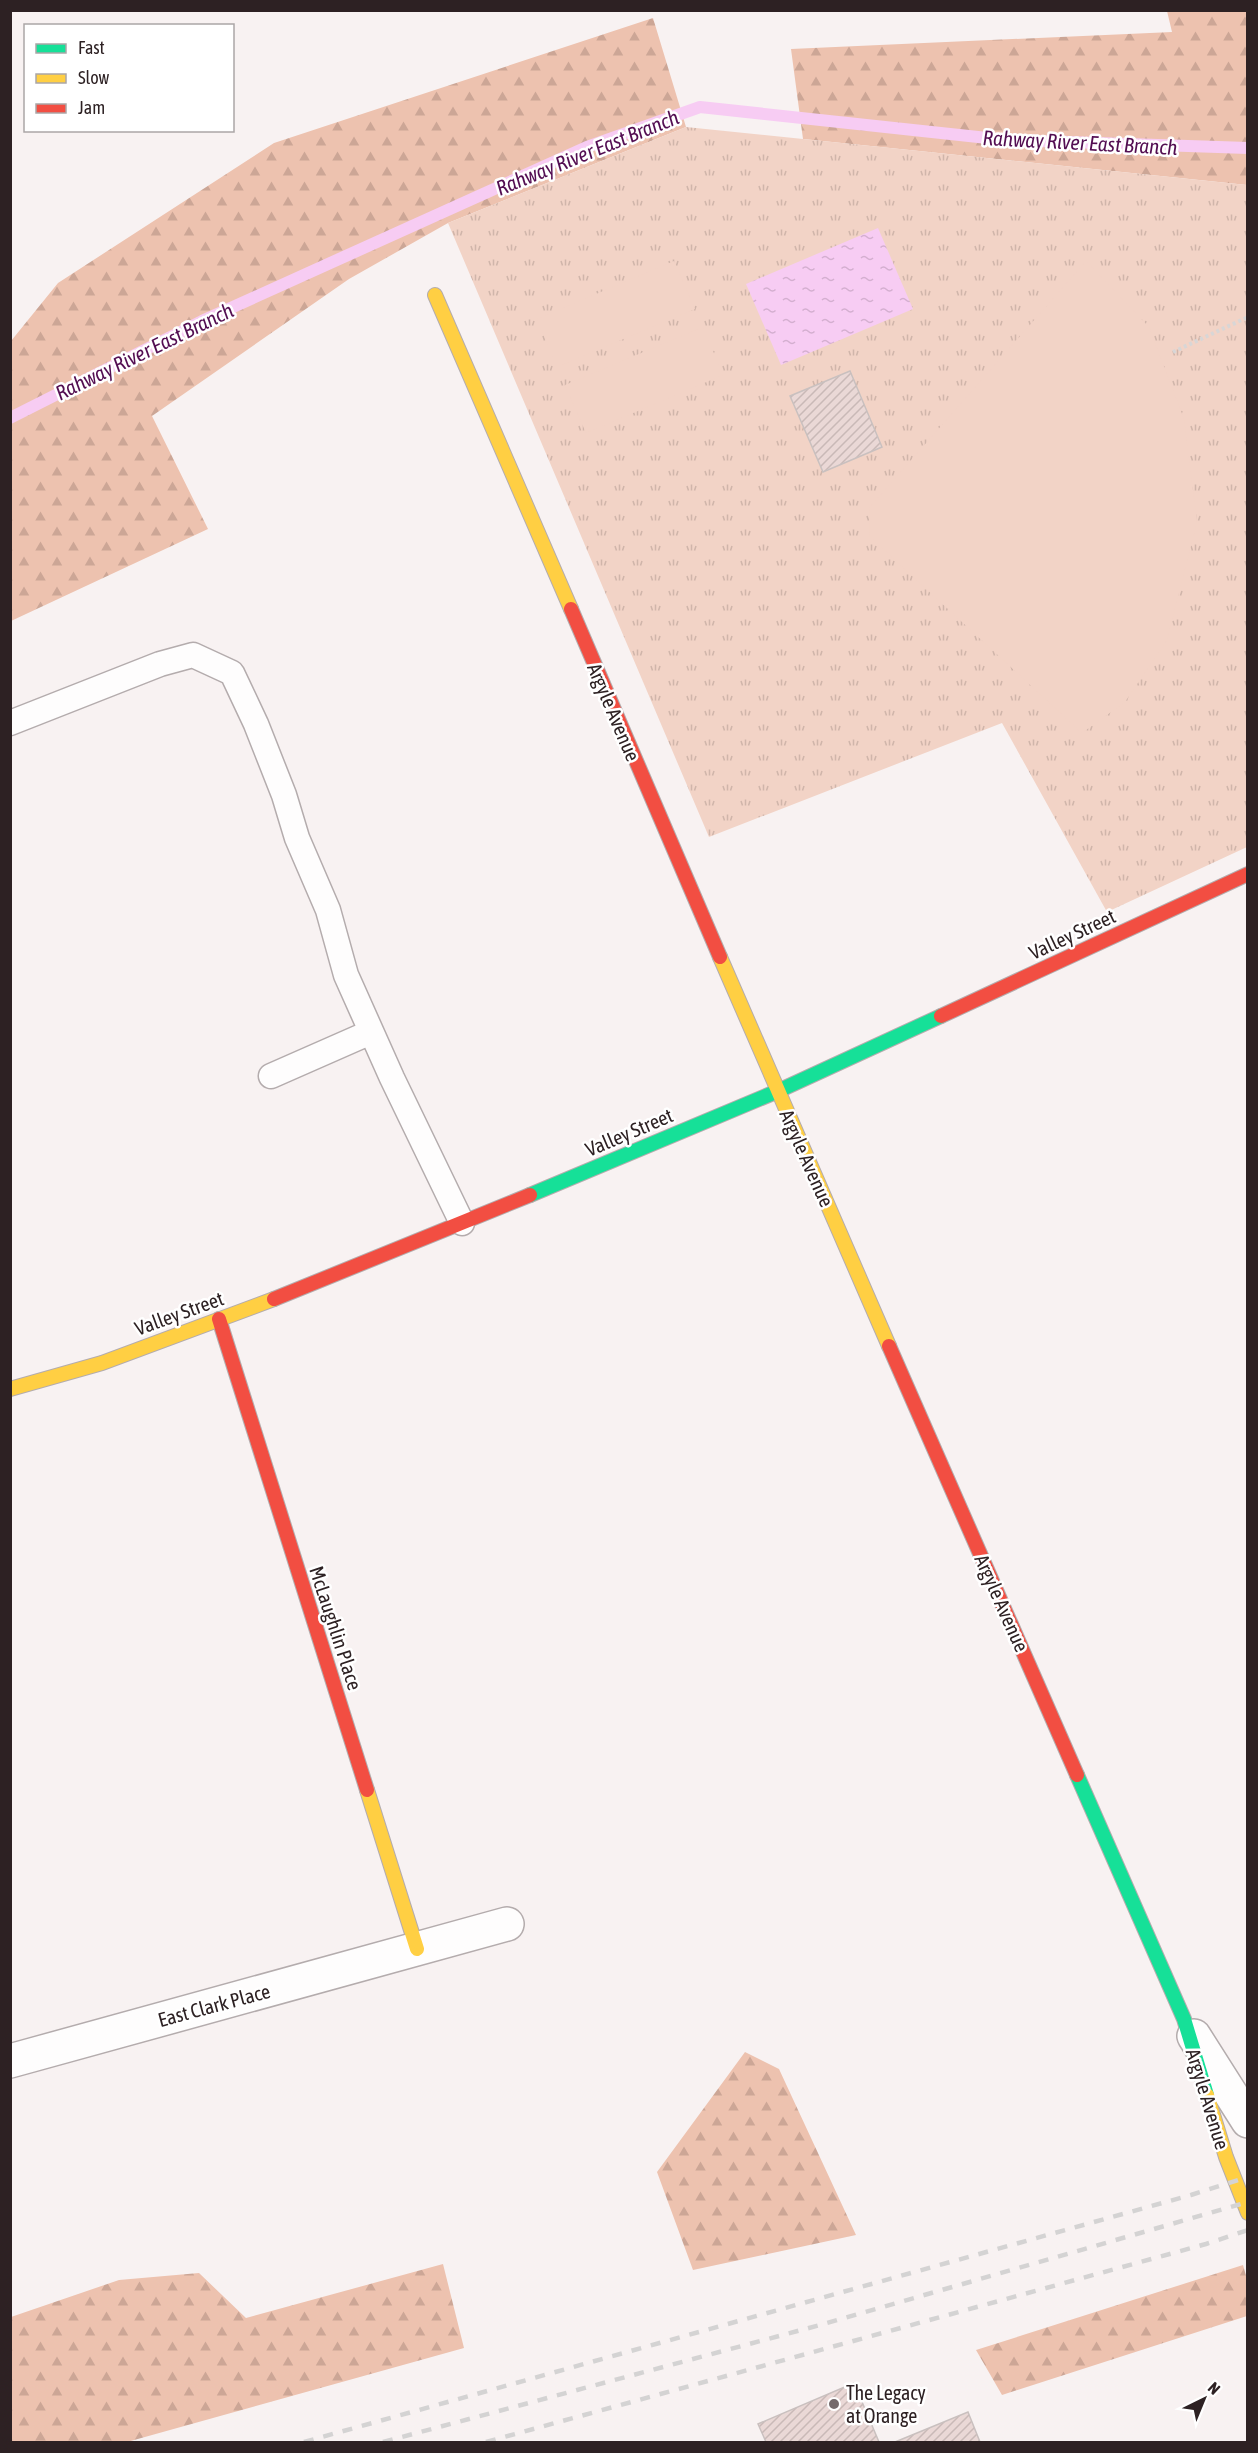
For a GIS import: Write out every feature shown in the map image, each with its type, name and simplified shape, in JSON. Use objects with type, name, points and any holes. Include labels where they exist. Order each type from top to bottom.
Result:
[{"type":"street","name":"Argyle Avenue","points":[[435,295],[778,1091],[1184,2019],[1226,2157],[1248,2213]]},
{"type":"street","name":"Valley Street","points":[[10,1389],[102,1363],[306,1287],[462,1223],[778,1091],[1248,874]]},
{"type":"street","name":"McLaughlin Place","points":[[219,1319],[417,1949]]},
{"type":"street","name":"East Clark Place","points":[[10,2061],[507,1924]]},
{"type":"street","name":"Argyle Avenue","points":[[1184,2019],[1248,2121]]},
{"type":"lane","points":[[10,723],[160,664],[193,655],[232,673],[285,795],[297,838],[328,909],[346,975],[462,1223]]},
{"type":"lane","points":[[271,1076],[371,1032]]},
{"type":"path","points":[[1173,352],[1248,316]]},
{"type":"green space","points":[[1167,11],[1247,11],[1247,185],[803,139],[791,49],[1172,32]]},
{"type":"green space","points":[[653,18],[686,127],[448,223],[349,279],[152,416],[208,529],[11,621],[11,341],[58,283],[274,143]]},
{"type":"green space","points":[[686,127],[1247,185],[1247,847],[1107,912],[1002,723],[709,837],[448,223]]},
{"type":"green space","points":[[674,261],[695,309],[557,367],[537,319]]},
{"type":"green space","points":[[1086,261],[1149,327],[1184,419],[1197,522],[1167,640],[1125,702],[1082,733],[870,537],[869,508]]},
{"type":"green space","points":[[703,327],[723,375],[586,433],[565,385]]},
{"type":"green space","points":[[745,2052],[779,2069],[856,2235],[693,2270],[657,2172]]},
{"type":"green space","points":[[443,2264],[464,2348],[127,2442],[11,2442],[11,2317],[119,2280],[199,2273],[246,2318]]},
{"type":"green space","points":[[1243,2265],[1247,2279],[1247,2316],[1002,2395],[976,2350]]},
{"type":"water","points":[[878,228],[913,309],[781,365],[746,284]]},
{"type":"building","points":[[850,371],[882,447],[823,472],[790,396]]},
{"type":"building","name":"The Legacy at Orange","points":[[854,2383],[879,2442],[766,2442],[758,2424]]},
{"type":"building","name":"The Legacy at Orange","points":[[968,2412],[980,2442],[895,2442]]},
{"type":"waterway","name":"Rahway River East Branch","points":[[10,418],[202,321],[587,147],[700,107],[1006,140],[1248,148]]},
{"type":"railway","points":[[304,2442],[1191,2195],[1248,2177]]},
{"type":"railway","points":[[383,2442],[820,2325],[1248,2202]]},
{"type":"railway","points":[[486,2442],[1206,2244],[1248,2230]]},
{"type":"traffic: fast","points":[[530,1195],[778,1091],[941,1016]]},
{"type":"traffic: fast","points":[[1077,1775],[1184,2019],[1207,2095]]},
{"type":"traffic: slow","points":[[435,295],[571,609]]},
{"type":"traffic: slow","points":[[720,957],[889,1346]]},
{"type":"traffic: slow","points":[[10,1389],[102,1363],[274,1299]]},
{"type":"traffic: slow","points":[[367,1790],[417,1949]]},
{"type":"traffic: slow","points":[[1207,2095],[1226,2157],[1248,2213]]},
{"type":"traffic: jam","points":[[571,609],[720,957]]},
{"type":"traffic: jam","points":[[941,1016],[1248,874]]},
{"type":"traffic: jam","points":[[274,1299],[530,1195]]},
{"type":"traffic: jam","points":[[219,1319],[367,1790]]},
{"type":"traffic: jam","points":[[889,1346],[1077,1775]]},
{"type":"place","name":"The Legacy at Orange","points":[[834,2404]]}]
